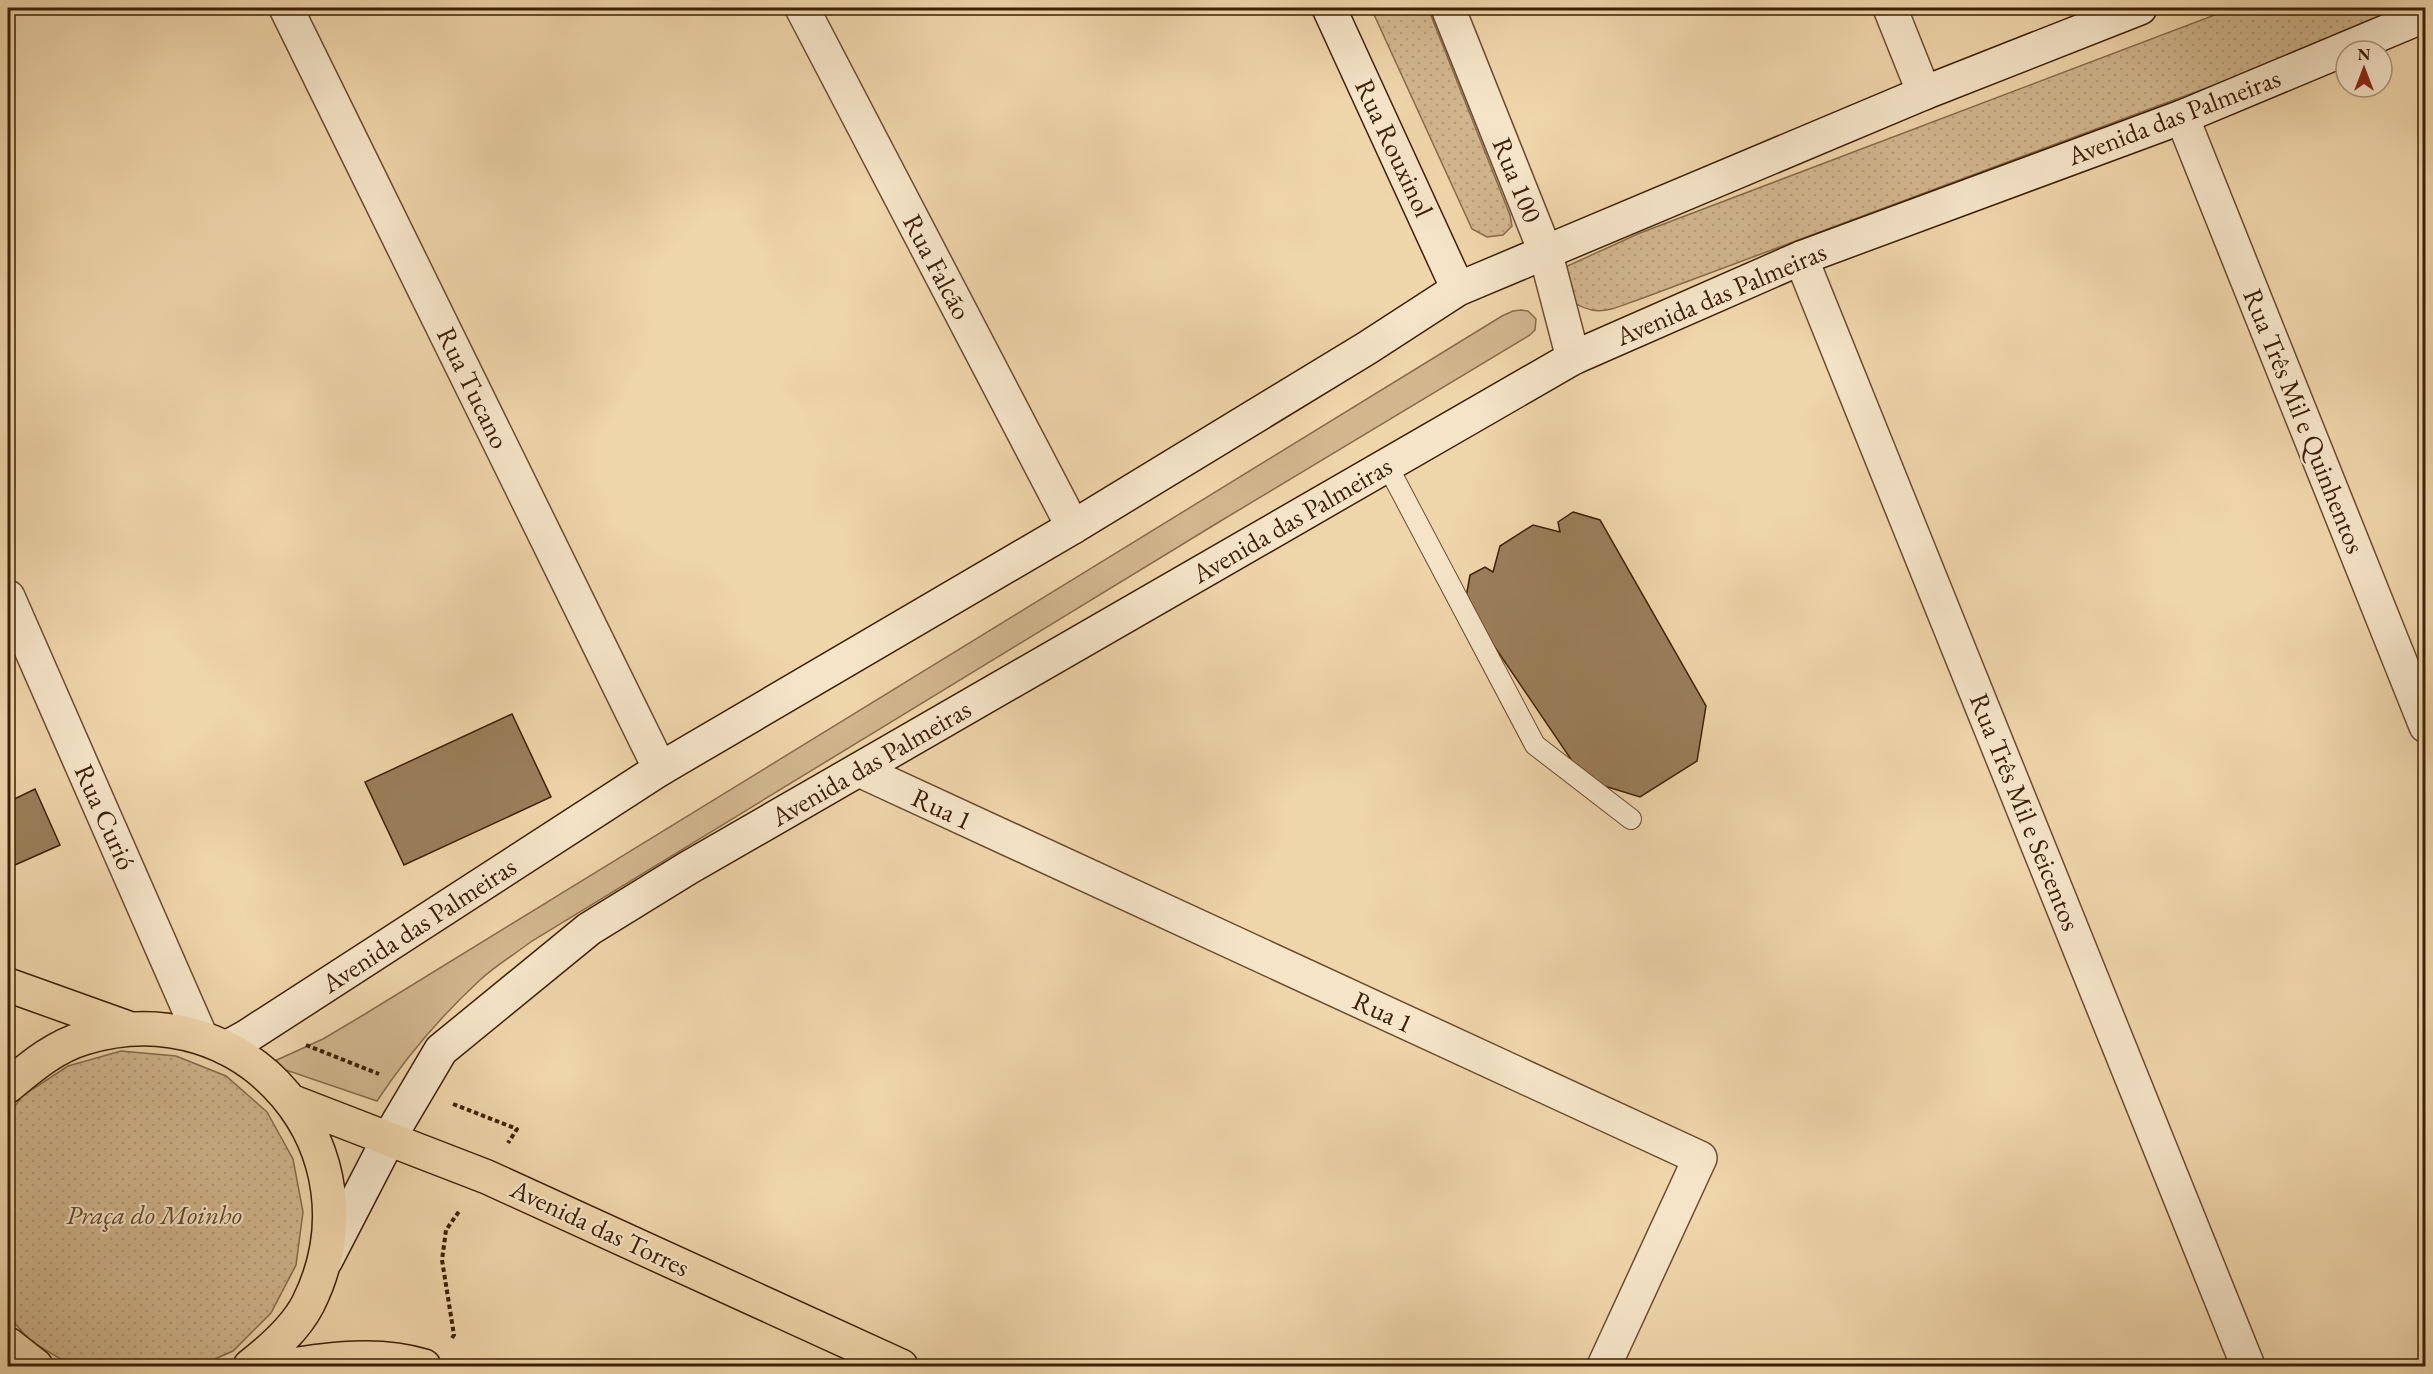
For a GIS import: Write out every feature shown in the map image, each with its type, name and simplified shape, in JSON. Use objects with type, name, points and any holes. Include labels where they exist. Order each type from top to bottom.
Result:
[{"type":"main road","points":[[8,985],[128,1028]]},
{"type":"main road","points":[[8,1086],[42,1058],[82,1038],[128,1028],[165,1029],[214,1042],[263,1071],[293,1102],[320,1151],[331,1205],[326,1260],[308,1305],[279,1343],[250,1366]]},
{"type":"main road","name":"Avenida das Torres","points":[[293,1102],[487,1177],[901,1366]]},
{"type":"main road","points":[[8,1344],[36,1366]]},
{"type":"main road","points":[[284,1366],[334,1358],[406,1360],[424,1366]]},
{"type":"street","name":"Rua Tucano","points":[[286,8],[660,769]]},
{"type":"street","name":"Rua Falcão","points":[[802,8],[1073,527]]},
{"type":"street","name":"Rua Rouxinol","points":[[1329,8],[1458,289]]},
{"type":"street","name":"Rua 100","points":[[1448,8],[1545,251],[1573,358]]},
{"type":"street","points":[[1890,8],[1924,93]]},
{"type":"street","name":"Avenida das Palmeiras","points":[[214,1042],[246,1037],[660,769],[1073,527],[1367,348],[1458,289],[1924,93],[2140,8]]},
{"type":"street","name":"Avenida das Palmeiras","points":[[326,1260],[389,1138],[441,1050],[590,929],[688,867],[1573,358],[1801,258],[2182,117],[2426,15]]},
{"type":"street","name":"Rua Três Mil e Quinhentos","points":[[2182,117],[2426,726]]},
{"type":"street","name":"Rua Três Mil e Seicentos","points":[[1801,258],[2248,1366]]},
{"type":"street","name":"Rua Curió","points":[[8,597],[214,1042]]},
{"type":"street","name":"Rua 1","points":[[859,770],[1700,1158],[1604,1366]]},
{"type":"lane","points":[[1387,465],[1535,745],[1631,819]]},
{"type":"green space","points":[[1371,8],[1428,8],[1510,215],[1512,226],[1503,235],[1487,237],[1472,229]]},
{"type":"green space","points":[[2233,8],[2401,8],[2383,22],[1621,306],[1595,311],[1586,309],[1565,297],[1563,268],[1640,233]]},
{"type":"green space","points":[[1521,310],[1528,311],[1536,319],[1535,330],[1530,335],[532,941],[486,975],[452,1008],[412,1053],[377,1101],[268,1064],[323,1039],[365,1014],[1502,316]]},
{"type":"green space","name":"Praça do Moinho","points":[[121,1051],[176,1056],[226,1076],[267,1112],[293,1159],[303,1212],[296,1265],[271,1313],[233,1351],[199,1366],[72,1366],[29,1340],[8,1315],[8,1116],[22,1096],[68,1066]]},
{"type":"building","points":[[1573,512],[1600,520],[1706,706],[1697,761],[1640,797],[1585,780],[1465,603],[1470,575],[1485,567],[1493,572],[1500,546],[1533,525],[1560,532],[1558,522]]},
{"type":"building","points":[[512,714],[551,797],[404,865],[365,782]]},
{"type":"building","points":[[35,789],[60,845],[8,868],[8,802]]}]
